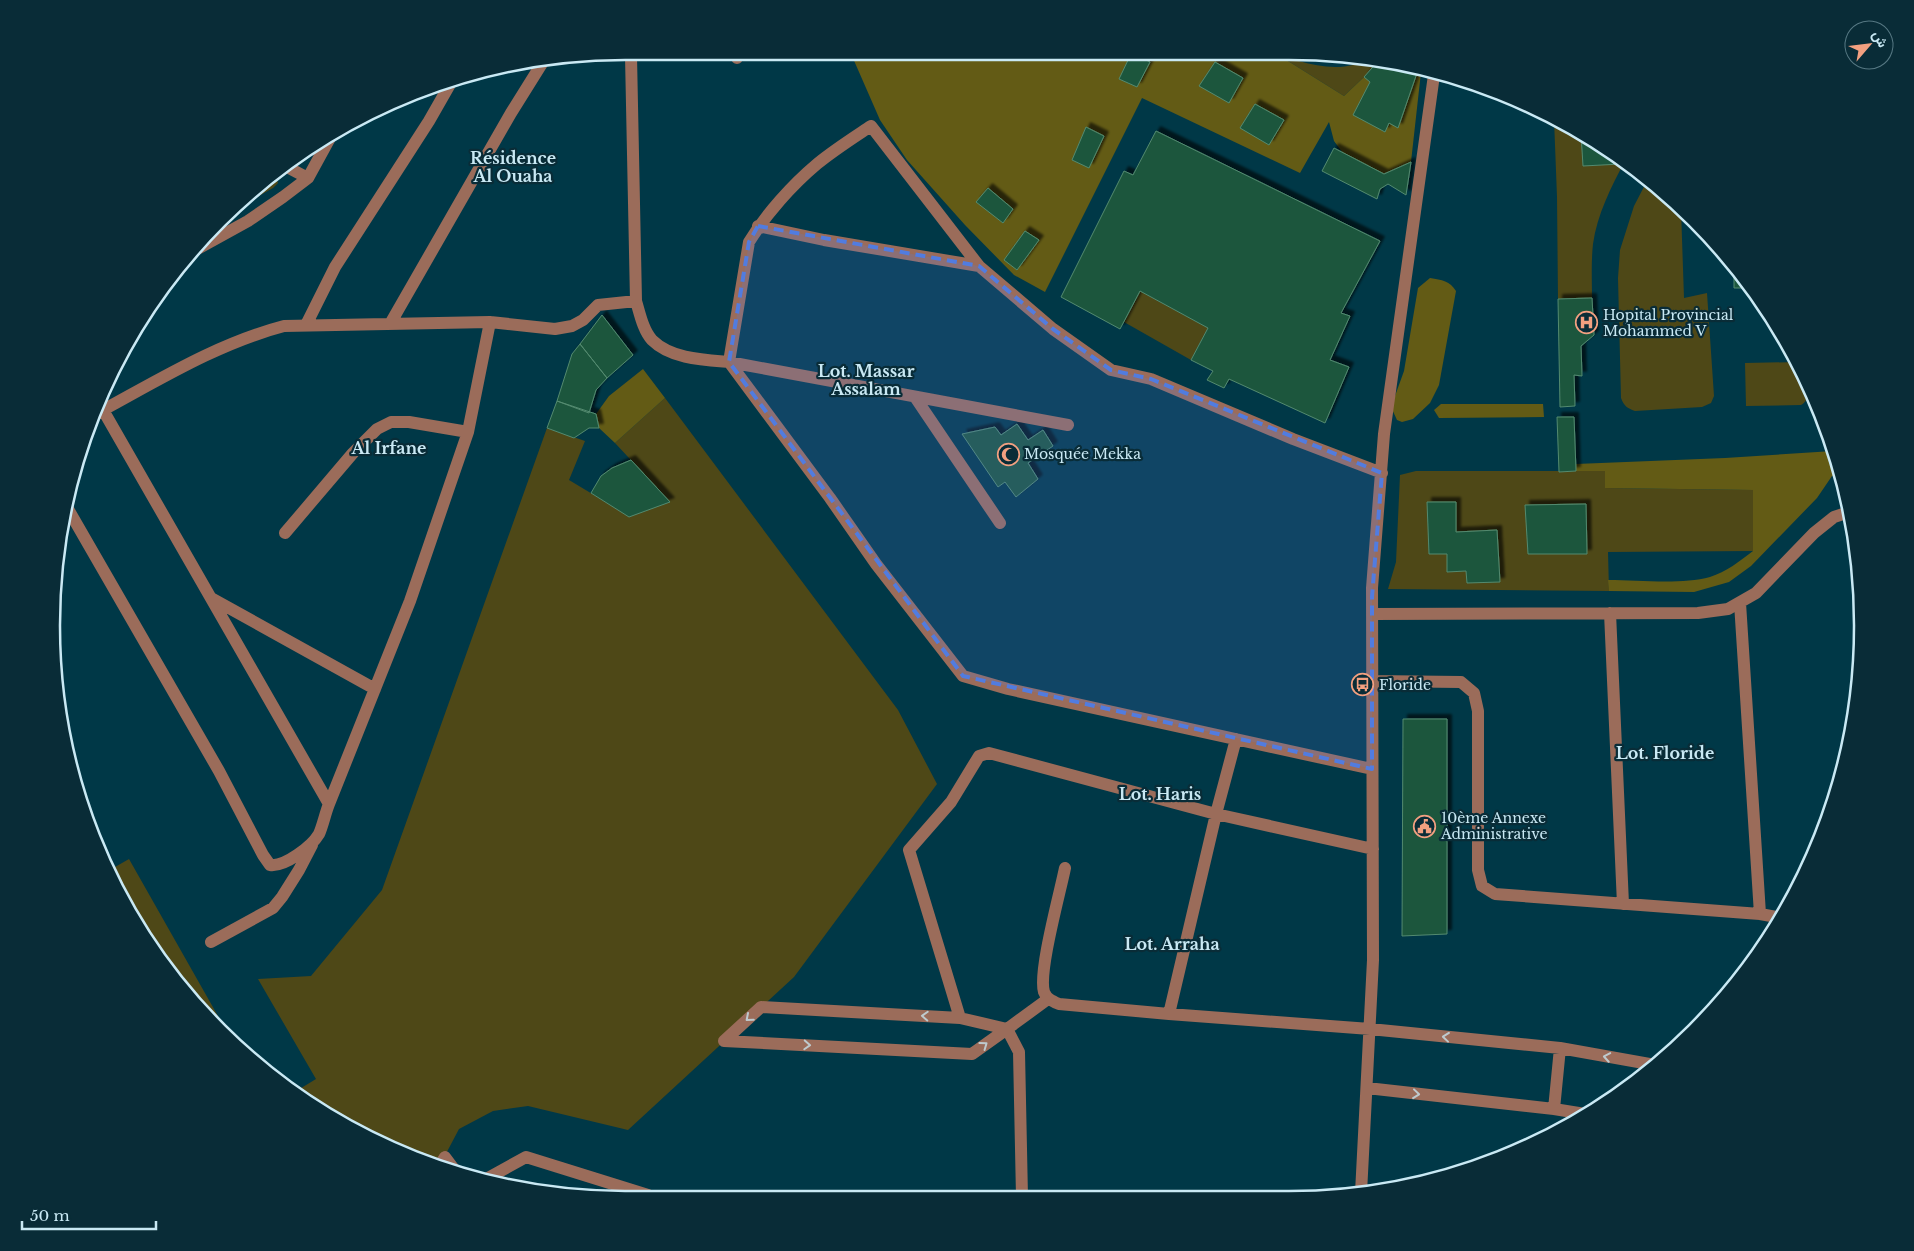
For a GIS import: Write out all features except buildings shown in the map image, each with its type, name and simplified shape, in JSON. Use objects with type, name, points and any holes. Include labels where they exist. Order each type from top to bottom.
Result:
[{"type":"street","points":[[630,60],[636,301],[643,325],[651,339],[662,348],[699,359],[729,362],[1068,425]]},
{"type":"street","points":[[390,324],[511,113],[540,67]]},
{"type":"street","points":[[1361,1186],[1373,960],[1372,614],[1386,425],[1433,79]]},
{"type":"street","points":[[306,325],[336,267],[430,120],[447,89]]},
{"type":"street","points":[[1372,769],[1008,689],[963,676],[876,564],[729,362],[741,278],[749,242],[758,226],[777,204],[817,164],[871,126],[979,266],[1053,329],[1111,370],[1151,379],[1293,439],[1382,473]]},
{"type":"street","points":[[211,241],[248,221],[308,178],[324,147]]},
{"type":"street","points":[[291,169],[308,178]]},
{"type":"street","points":[[758,226],[824,240],[979,266]]},
{"type":"street","points":[[103,409],[216,349],[253,334],[284,326],[490,322],[555,329],[572,326],[583,320],[598,305],[636,301]]},
{"type":"street","points":[[211,942],[273,908],[299,870],[319,833],[410,601],[468,432],[490,322]]},
{"type":"street","points":[[915,397],[1000,523]]},
{"type":"street","points":[[100,416],[211,598],[329,804]]},
{"type":"street","points":[[285,532],[353,453],[377,429],[391,422],[409,422],[468,432]]},
{"type":"street","points":[[71,514],[219,771],[270,865],[275,866],[289,859],[314,841]]},
{"type":"street","points":[[1372,614],[1698,613],[1728,609],[1756,593],[1821,528],[1834,517],[1843,514]]},
{"type":"street","points":[[211,598],[375,690]]},
{"type":"street","points":[[1740,602],[1760,914]]},
{"type":"street","points":[[1610,613],[1623,904]]},
{"type":"street","points":[[1372,681],[1462,682],[1474,693],[1478,711],[1478,870],[1482,886],[1495,894],[1773,916]]},
{"type":"street","points":[[1169,1014],[1216,814],[1236,739]]},
{"type":"street","points":[[960,1018],[909,850],[951,802],[980,756],[989,753],[1216,814],[1373,849]]},
{"type":"street","points":[[1065,868],[1042,973],[1044,991],[1048,999],[1059,1004],[1370,1029],[1560,1048],[1646,1063]]},
{"type":"street","points":[[1007,1029],[960,1018],[762,1007],[724,1041],[972,1054],[1007,1029],[1048,999]]},
{"type":"street","points":[[1007,1029],[1018,1052],[1022,1191]]},
{"type":"street","points":[[1554,1109],[1560,1048]]},
{"type":"street","points":[[1367,1088],[1575,1112]]},
{"type":"street","points":[[493,1175],[526,1157],[626,1191]]},
{"type":"highlighted area","points":[[758,226],[979,266],[1053,329],[1111,370],[1151,379],[1382,473],[1372,597],[1372,769],[963,676],[729,362],[749,242]]},
{"type":"shaded area","points":[[854,60],[1286,60],[1344,96],[1373,67],[1421,76],[1411,162],[1384,174],[1343,153],[1334,141],[1329,122],[1300,173],[1142,98],[1045,292],[1014,275],[965,225],[907,160],[880,120]]},
{"type":"shaded area","points":[[1286,60],[1298,60],[1326,67],[1344,67],[1355,64],[1373,67],[1344,96]]},
{"type":"shaded area","points":[[1554,127],[1603,155],[1621,168],[1605,201],[1595,233],[1592,258],[1592,298],[1558,299]]},
{"type":"shaded area","points":[[277,180],[278,183],[256,198]]},
{"type":"shaded area","points":[[1644,186],[1681,220],[1684,298],[1707,293],[1714,396],[1711,403],[1702,407],[1635,411],[1626,406],[1621,398],[1618,278],[1620,250],[1634,206]]},
{"type":"shaded area","points":[[1430,278],[1448,283],[1456,291],[1439,385],[1430,403],[1413,419],[1402,422],[1397,420],[1391,407],[1404,371],[1418,288]]},
{"type":"shaded area","points":[[1140,291],[1208,328],[1191,360],[1124,322]]},
{"type":"shaded area","points":[[1789,362],[1806,398],[1805,401],[1801,405],[1746,406],[1745,363]]},
{"type":"shaded area","points":[[643,369],[665,398],[615,443],[599,428],[596,414],[609,396]]},
{"type":"shaded area","points":[[665,398],[898,710],[937,784],[794,977],[628,1130],[528,1106],[493,1111],[459,1129],[442,1160],[375,1133],[301,1088],[316,1079],[258,979],[311,976],[382,890],[547,428],[585,441],[569,480],[629,516],[670,502],[615,443]]},
{"type":"shaded area","points":[[1441,404],[1543,404],[1544,417],[1439,418],[1434,410]]},
{"type":"shaded area","points":[[1826,451],[1834,476],[1832,476],[1817,498],[1751,566],[1729,582],[1694,592],[1609,591],[1608,580],[1686,581],[1716,575],[1738,562],[1753,551],[1753,490],[1605,488],[1605,471],[1576,471],[1576,464]]},
{"type":"shaded area","points":[[1416,471],[1605,471],[1606,488],[1753,490],[1753,551],[1608,552],[1609,591],[1388,589],[1396,562],[1400,475]]},
{"type":"shaded area","points":[[129,859],[219,1018],[200,998],[155,940],[114,867]]},
{"type":"place","name":"Hopital Provincial Mohammed V","points":[[1587,323]]},
{"type":"place","name":"Mosquée Mekka","points":[[1008,454]]},
{"type":"place","name":"Floride","points":[[1363,685]]},
{"type":"place","name":"10ème Annexe Administrative","points":[[1425,826]]},
{"type":"district","name":"Résidence Al Ouaha","points":[[513,167]]},
{"type":"district","name":"Lot. Massar Assalam","points":[[866,380]]},
{"type":"district","name":"Al Irfane","points":[[389,448]]},
{"type":"district","name":"Lot. Floride","points":[[1665,753]]},
{"type":"district","name":"Lot. Haris","points":[[1160,794]]},
{"type":"district","name":"Lot. Arraha","points":[[1172,944]]}]
